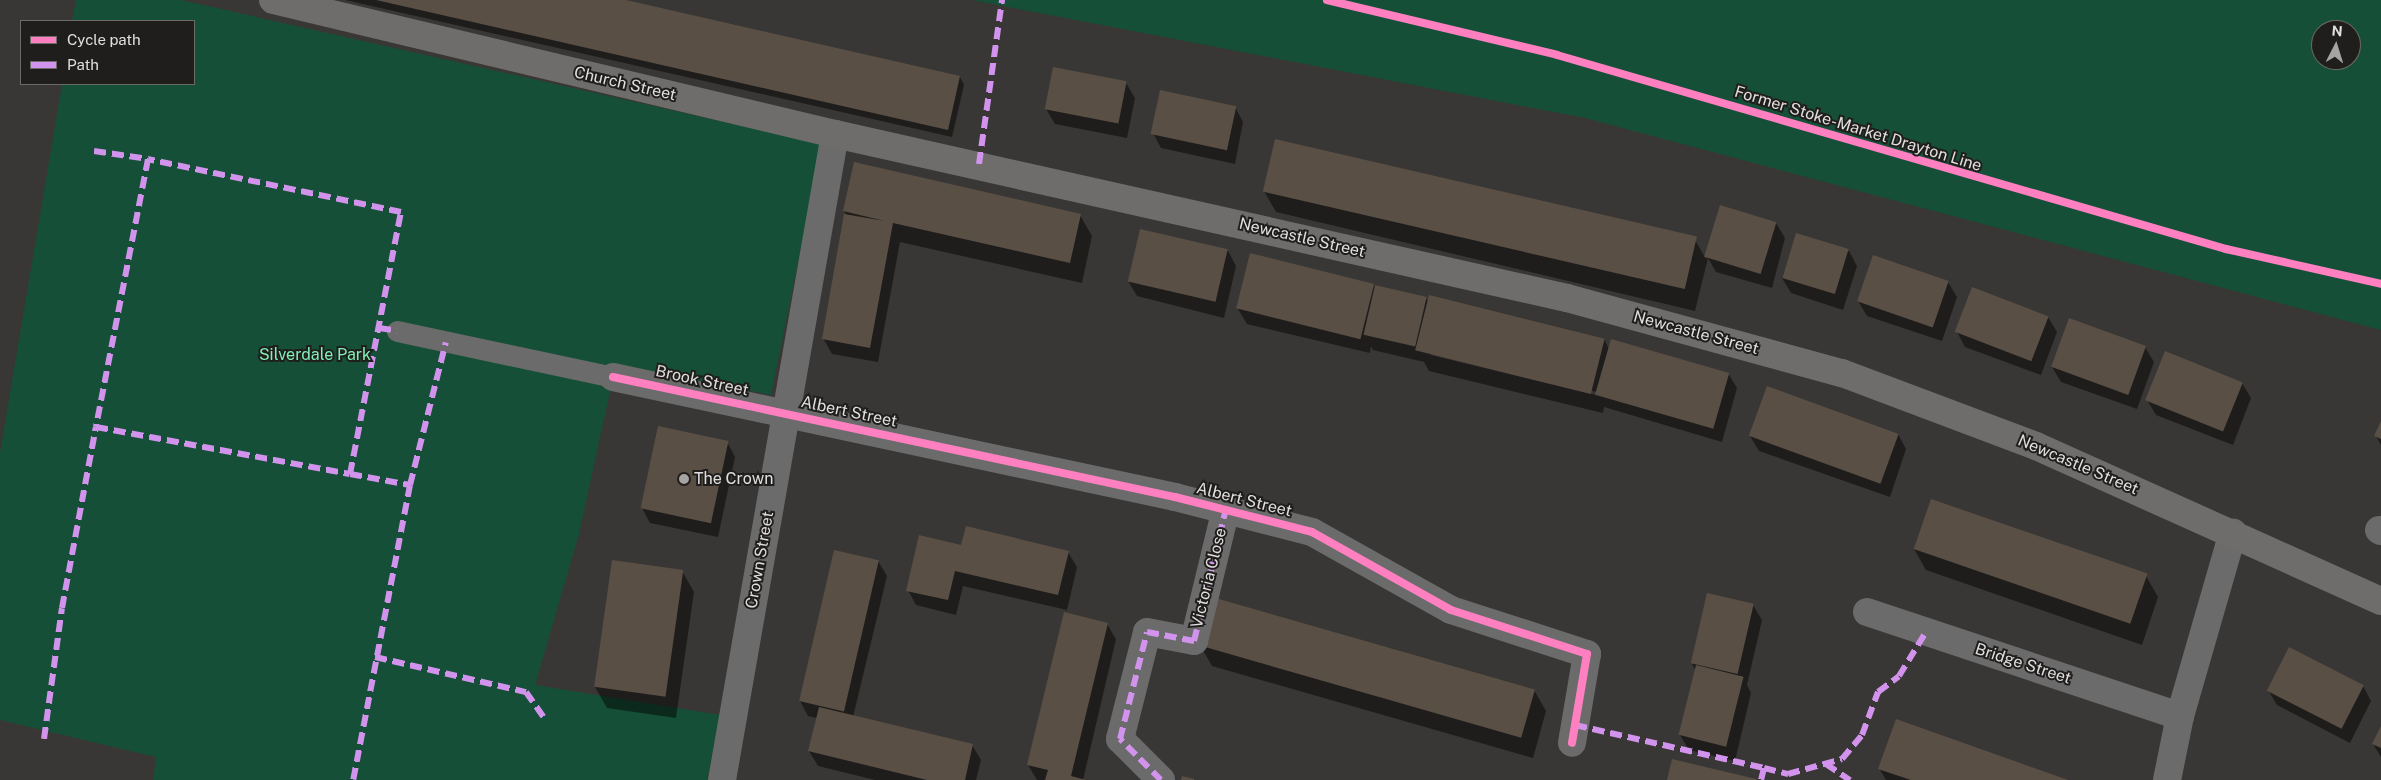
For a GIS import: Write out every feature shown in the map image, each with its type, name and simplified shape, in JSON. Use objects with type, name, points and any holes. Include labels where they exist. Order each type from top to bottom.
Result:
[{"type":"main road","name":"Church Street","points":[[273,0],[835,134],[979,164]]},
{"type":"main road","name":"Newcastle Street","points":[[979,164],[1568,298],[1842,373],[2036,446],[2232,532],[2381,601]]},
{"type":"street","name":"Crown Street","points":[[722,780],[835,134]]},
{"type":"street","name":"Brook Street","points":[[613,377],[786,413]]},
{"type":"street","name":"Albert Street","points":[[786,413],[1226,509],[1312,532],[1451,610],[1588,654],[1572,742]]},
{"type":"street","name":"Victoria Close","points":[[1161,780],[1120,739],[1147,632],[1194,641],[1226,509]]},
{"type":"street","points":[[2167,780],[2180,716],[2232,532]]},
{"type":"street","name":"Bridge Street","points":[[1867,612],[2180,716]]},
{"type":"lane","points":[[397,331],[613,377]]},
{"type":"green space","name":"Silverdale Park","points":[[76,0],[181,0],[822,144],[771,395],[616,364],[579,534],[535,685],[720,715],[707,780],[153,780],[156,757],[0,720],[0,453],[62,85],[195,85],[195,20],[72,20]]},
{"type":"green space","points":[[972,0],[2381,0],[2381,330],[1585,118]]},
{"type":"building","points":[[376,0],[626,0],[960,76],[948,130]]},
{"type":"building","points":[[1053,67],[1127,81],[1118,124],[1045,109]]},
{"type":"building","points":[[1160,90],[1236,106],[1227,150],[1151,134]]},
{"type":"building","points":[[1275,139],[1697,236],[1685,289],[1263,192]]},
{"type":"building","points":[[854,162],[1081,214],[1070,263],[893,223],[870,348],[822,339],[844,214],[885,221],[843,211]]},
{"type":"building","points":[[1720,205],[1776,222],[1761,274],[1704,257]]},
{"type":"building","points":[[1140,229],[1228,249],[1216,302],[1128,282]]},
{"type":"building","points":[[1796,233],[1849,249],[1835,294],[1782,278]]},
{"type":"building","points":[[1250,253],[1374,284],[1360,339],[1236,308]]},
{"type":"building","points":[[1873,255],[1949,281],[1933,327],[1857,301]]},
{"type":"building","points":[[1375,285],[1427,297],[1415,347],[1364,335]]},
{"type":"building","points":[[1972,287],[2049,316],[2031,361],[1955,332]]},
{"type":"building","points":[[1429,295],[1605,339],[1591,394],[1415,350]]},
{"type":"building","points":[[2069,318],[2146,346],[2128,395],[2051,367]]},
{"type":"building","points":[[1611,339],[1729,373],[1713,429],[1595,395]]},
{"type":"building","points":[[2165,351],[2243,382],[2223,432],[2145,400]]},
{"type":"building","points":[[1767,386],[1899,434],[1880,484],[1749,436]]},
{"type":"building","points":[[2381,421],[2381,439],[2374,436]]},
{"type":"building","points":[[658,426],[728,441],[711,523],[641,508]]},
{"type":"building","points":[[1931,499],[2148,574],[2130,624],[1914,549]]},
{"type":"building","points":[[966,526],[1069,551],[1058,595],[955,571],[948,600],[906,591],[919,535],[961,545]]},
{"type":"building","points":[[834,550],[879,560],[844,711],[799,701]]},
{"type":"building","points":[[612,560],[683,570],[665,697],[594,687]]},
{"type":"building","points":[[1707,593],[1754,604],[1738,674],[1691,663]]},
{"type":"building","points":[[1212,597],[1535,690],[1521,738],[1198,645]]},
{"type":"building","points":[[1064,612],[1108,623],[1071,776],[1086,780],[1045,780],[1048,770],[1027,765]]},
{"type":"building","points":[[2289,647],[2364,685],[2342,729],[2267,691]]},
{"type":"building","points":[[1696,665],[1744,677],[1726,747],[1679,735]]},
{"type":"building","points":[[819,707],[973,744],[965,780],[927,780],[808,751]]},
{"type":"building","points":[[1896,719],[2068,780],[1911,780],[1878,769]]},
{"type":"building","points":[[2381,726],[2381,748],[2372,744]]},
{"type":"building","points":[[1672,759],[1756,779],[1756,780],[1667,780]]},
{"type":"building","points":[[1182,776],[1194,779],[1194,780],[1181,780]]},
{"type":"marked path","points":[[979,164],[1002,0]]},
{"type":"marked path","points":[[94,151],[148,159]]},
{"type":"marked path","points":[[350,474],[401,212],[148,159],[96,427],[350,474],[410,485],[353,780]]},
{"type":"marked path","points":[[379,328],[397,331]]},
{"type":"marked path","points":[[410,485],[446,342]]},
{"type":"marked path","points":[[44,739],[62,608],[96,427]]},
{"type":"marked path","points":[[1161,780],[1120,739],[1147,632],[1194,641],[1226,509]]},
{"type":"marked path","points":[[1764,768],[1788,774],[1842,759],[1862,735],[1878,692],[1899,676],[1926,632]]},
{"type":"marked path","points":[[375,657],[526,692],[545,719]]},
{"type":"marked path","points":[[1575,725],[1764,768],[1761,780]]},
{"type":"marked path","points":[[1826,764],[1850,780]]},
{"type":"cycle path","name":"Former Stoke-Market Drayton Line","points":[[1327,0],[1557,55],[2226,249],[2381,284]]},
{"type":"cycle path","points":[[613,377],[1175,497],[1312,532],[1451,610],[1587,654],[1572,743]]},
{"type":"place","name":"The Crown","points":[[684,479]]}]
